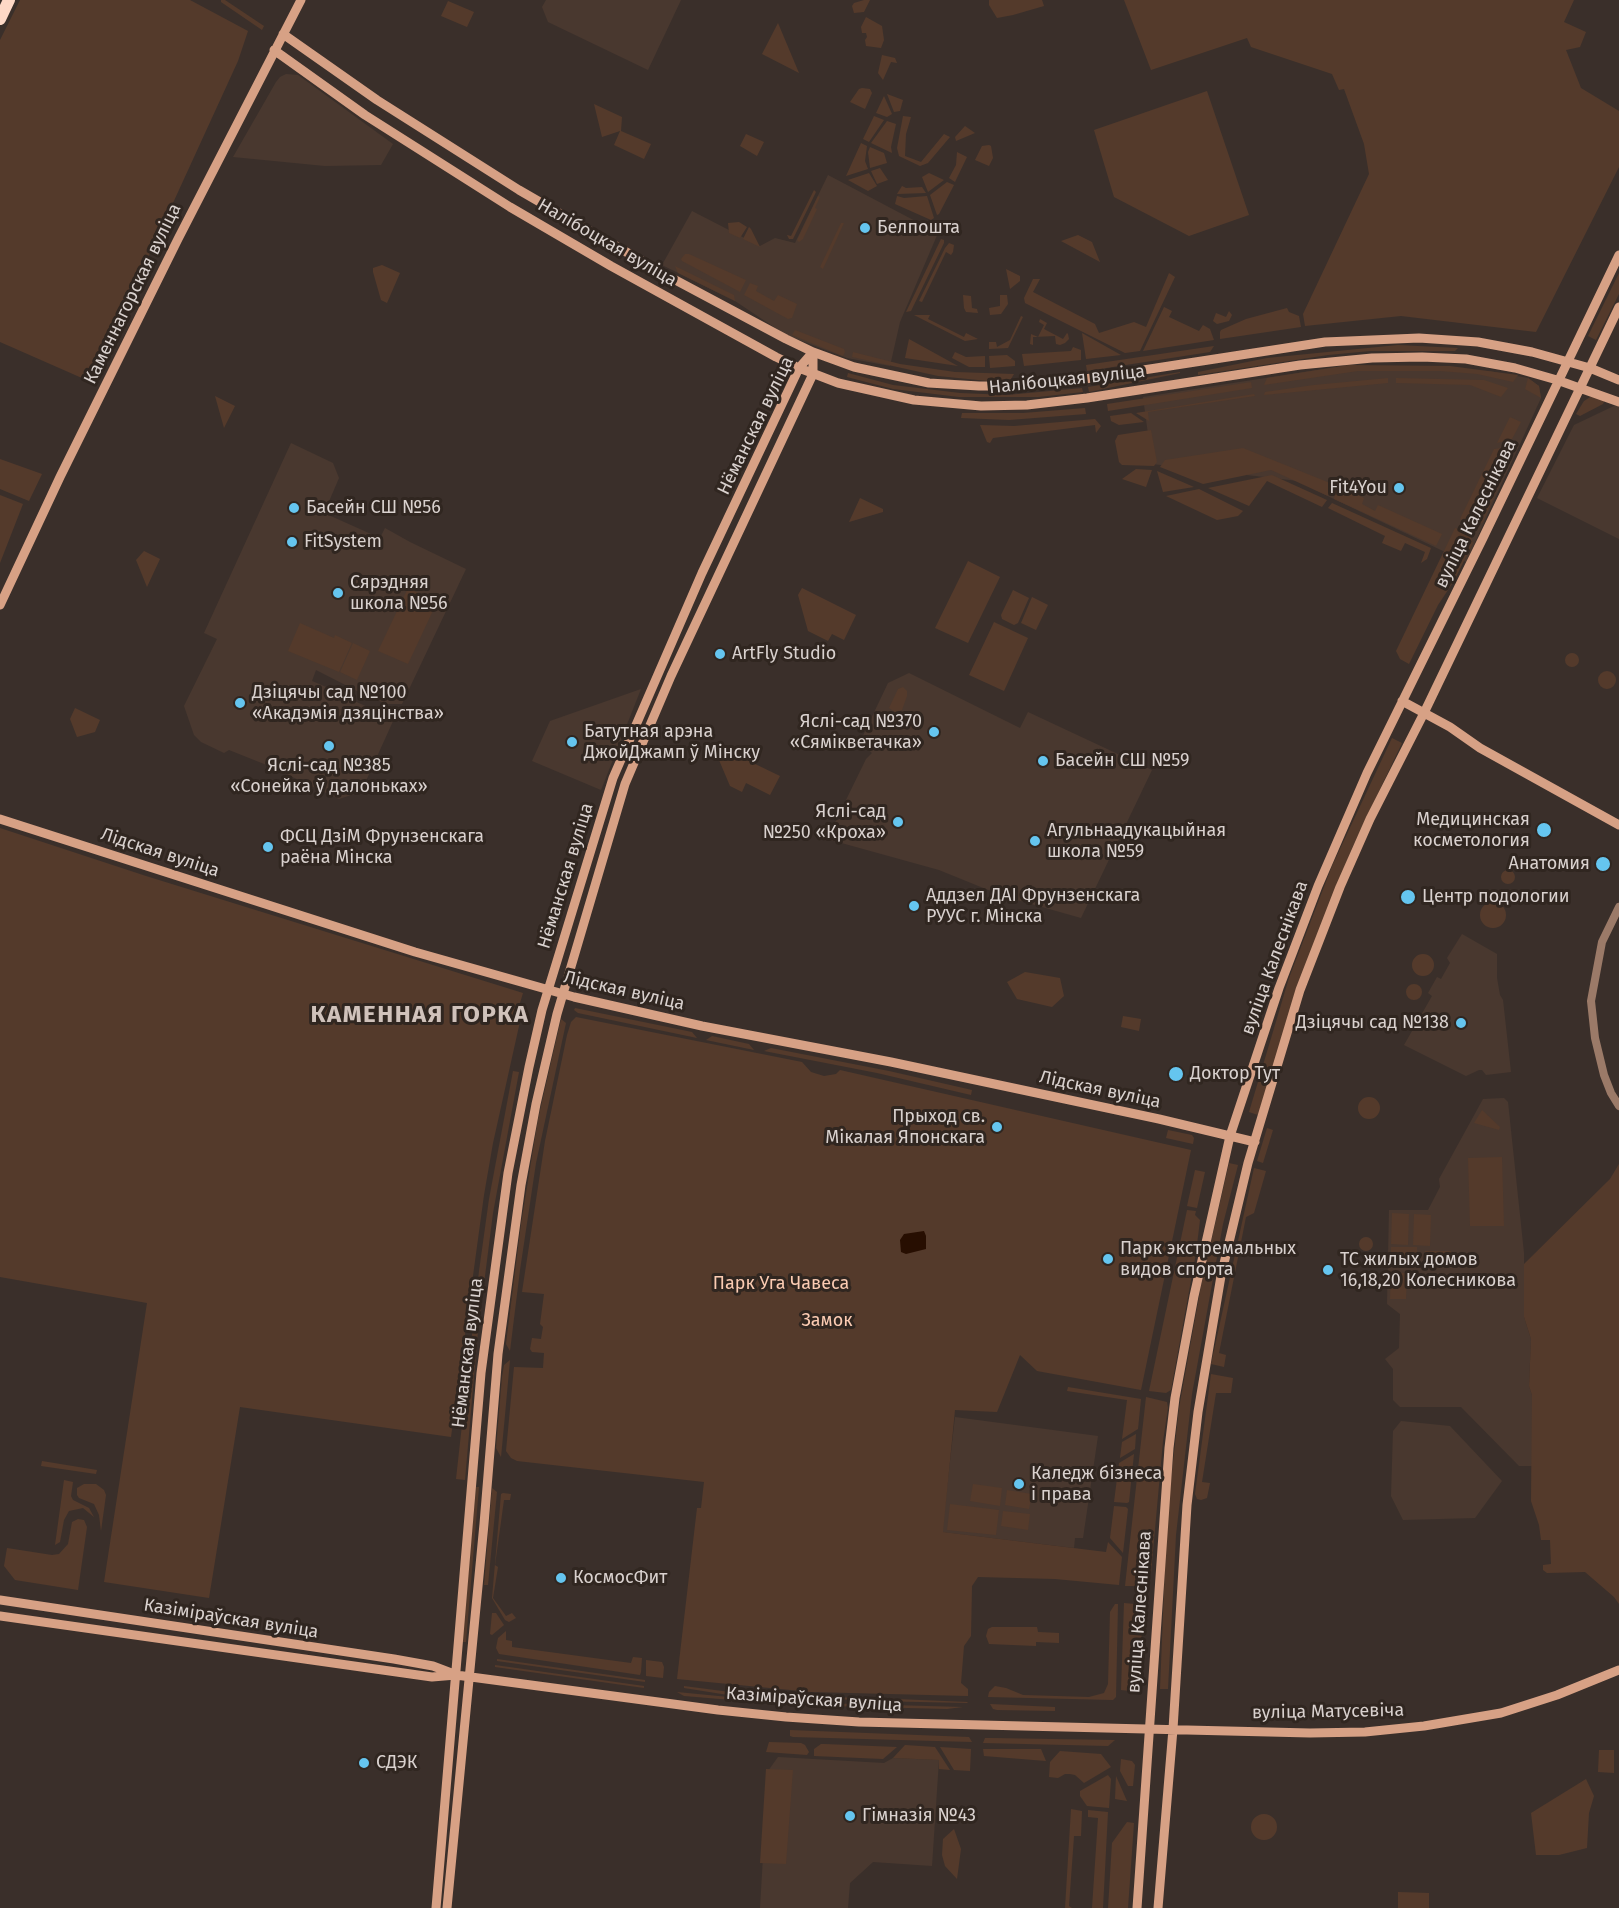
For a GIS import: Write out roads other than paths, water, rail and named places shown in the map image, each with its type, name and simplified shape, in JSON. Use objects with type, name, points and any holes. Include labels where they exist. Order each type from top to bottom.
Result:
[{"type":"highway","points":[[0,19],[9,0]]},
{"type":"main road","name":"Каменнагорская вуліца","points":[[0,605],[60,477],[301,0]]},
{"type":"main road","name":"Налібоцкая вуліца","points":[[283,34],[396,113],[519,190],[666,275],[813,352],[845,364],[886,375],[929,383],[979,386],[1052,383],[1325,342],[1401,338],[1478,342],[1532,352],[1590,368],[1619,380]]},
{"type":"main road","name":"Налібоцкая вуліца","points":[[274,50],[381,126],[510,207],[611,266],[799,368],[838,383],[903,398],[981,406],[1027,405],[1335,361],[1422,357],[1492,363],[1581,387],[1619,402]]},
{"type":"main road","name":"вуліца Калеснікава","points":[[1137,1908],[1163,1507],[1175,1398],[1213,1205],[1230,1136],[1279,988],[1318,886],[1367,773],[1619,255]]},
{"type":"main road","name":"вуліца Калеснікава","points":[[1158,1908],[1173,1729],[1187,1505],[1198,1412],[1234,1214],[1300,990],[1340,887],[1370,819],[1424,713],[1619,307]]},
{"type":"main road","name":"Нёманская вуліца","points":[[436,1908],[481,1373],[508,1173],[529,1067],[548,990],[613,778],[671,641],[799,368],[813,352]]},
{"type":"main road","name":"Нёманская вуліца","points":[[447,1908],[498,1354],[521,1185],[536,1104],[563,994],[611,825],[625,784],[715,579],[813,374],[813,352]]},
{"type":"main road","points":[[1188,362],[1192,382]]},
{"type":"main road","points":[[1402,701],[1450,727],[1480,748],[1619,825]]},
{"type":"main road","points":[[637,722],[649,727]]},
{"type":"main road","name":"Лідская вуліца","points":[[0,819],[415,952],[563,994],[702,1026],[891,1062],[1255,1142]]},
{"type":"main road","points":[[472,1460],[488,1462]]},
{"type":"main road","name":"Казіміраўская вуліца","points":[[0,1600],[394,1659],[433,1666],[456,1675]]},
{"type":"main road","name":"Казіміраўская вуліца","points":[[0,1616],[422,1675],[456,1675],[786,1717],[859,1722],[1173,1729]]},
{"type":"main road","name":"вуліца Матусевіча","points":[[1173,1729],[1310,1733],[1365,1732],[1424,1726],[1520,1708],[1619,1670]]},
{"type":"street","points":[[1619,907],[1602,942],[1591,1001],[1595,1038],[1604,1075],[1619,1106]]},
{"type":"place","name":"Белпошта","points":[[865,228]]},
{"type":"place","name":"Fit4You","points":[[1399,488]]},
{"type":"place","name":"Басейн СШ №56","points":[[294,508]]},
{"type":"place","name":"FitSystem","points":[[292,542]]},
{"type":"place","name":"Сярэдняя школа №56","points":[[338,593]]},
{"type":"place","name":"ArtFly Studio","points":[[720,654]]},
{"type":"place","name":"Дзіцячы сад №100 «Акадэмія дзяцінства»","points":[[240,703]]},
{"type":"place","name":"Яслі-сад №370 «Сямікветачка»","points":[[934,732]]},
{"type":"place","name":"Батутная арэна ДжойДжамп ў Мінску","points":[[572,742]]},
{"type":"place","name":"Яслі-сад №385 «Сонейка ў далоньках»","points":[[329,746]]},
{"type":"place","name":"Басейн СШ №59","points":[[1043,761]]},
{"type":"place","name":"Яслі-сад №250 «Кроха»","points":[[898,822]]},
{"type":"place","name":"Медицинская косметология","points":[[1544,830]]},
{"type":"place","name":"Агульнаадукацыйная школа №59","points":[[1035,841]]},
{"type":"place","name":"ФСЦ ДзіМ Фрунзенскага раёна Мінска","points":[[268,847]]},
{"type":"place","name":"Анатомия","points":[[1603,864]]},
{"type":"place","name":"Центр подологии","points":[[1408,897]]},
{"type":"place","name":"Аддзел ДАІ Фрунзенскага РУУС г. Мінска","points":[[914,906]]},
{"type":"place","name":"Дзіцячы сад №138","points":[[1461,1023]]},
{"type":"place","name":"Доктор Тут","points":[[1176,1074]]},
{"type":"place","name":"Прыход св. Мікалая Японскага","points":[[997,1127]]},
{"type":"place","name":"Парк экстремальных видов спорта","points":[[1108,1259]]},
{"type":"place","name":"ТС жилых домов 16,18,20 Колесникова","points":[[1328,1270]]},
{"type":"place","name":"Каледж бізнеса і права","points":[[1019,1484]]},
{"type":"place","name":"КосмосФит","points":[[561,1578]]},
{"type":"place","name":"СДЭК","points":[[364,1763]]},
{"type":"place","name":"Гімназія №43","points":[[850,1816]]},
{"type":"district","name":"КАМЕННАЯ ГОРКА","points":[[420,1015]]},
{"type":"park label","name":"Парк Уга Чавеса","points":[[781,1284]]},
{"type":"park label","name":"Замок","points":[[827,1321]]}]
